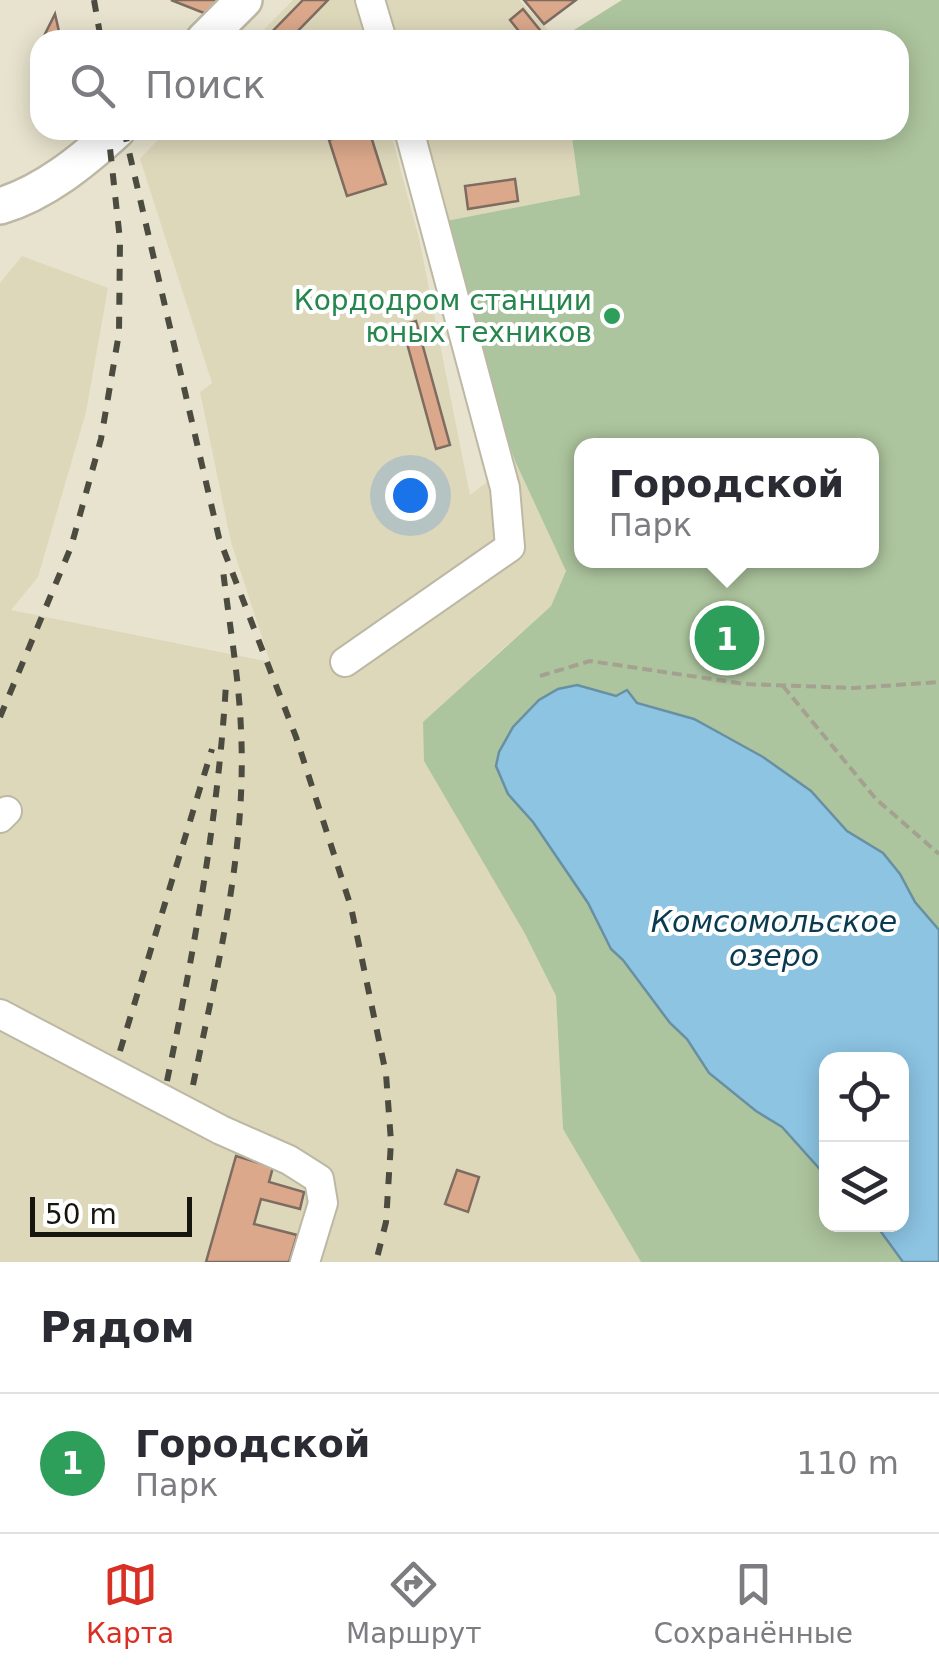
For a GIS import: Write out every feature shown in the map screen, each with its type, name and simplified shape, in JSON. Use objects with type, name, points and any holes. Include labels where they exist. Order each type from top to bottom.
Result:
[{"type":"main road","points":[[214,30],[244,0]]},
{"type":"main road","points":[[0,206],[51,181],[106,140]]},
{"type":"lane","points":[[370,0],[379,30]]},
{"type":"lane","points":[[345,662],[510,547],[505,488],[412,140]]},
{"type":"lane","points":[[0,1014],[319,1179],[323,1203],[305,1262]]},
{"type":"path","points":[[540,676],[590,661],[712,681],[854,688],[939,682]]},
{"type":"path","points":[[782,684],[876,799],[939,854]]},
{"type":"shaded area","points":[[293,0],[355,0],[363,30],[264,30]]},
{"type":"shaded area","points":[[384,0],[519,0],[548,30],[392,30]]},
{"type":"shaded area","points":[[158,140],[393,140],[419,238],[470,495],[515,461],[566,571],[551,606],[478,671],[524,932],[556,996],[563,1129],[641,1262],[0,1262],[0,283],[22,256],[108,288],[86,412],[38,577],[11,610],[270,662],[231,542],[200,392],[212,383],[140,159]]},
{"type":"shaded area","points":[[422,140],[572,140],[580,195],[446,221]]},
{"type":"green space","points":[[622,0],[939,0],[939,1262],[641,1262],[563,1129],[556,996],[524,932],[424,761],[423,722],[551,606],[566,571],[515,461],[478,357],[446,221],[580,195],[572,140],[909,140],[909,30],[574,30]]},
{"type":"water","name":"Комсомольское озеро","points":[[577,685],[616,696],[627,690],[637,703],[694,719],[763,757],[811,791],[847,831],[883,853],[939,930],[939,1262],[903,1262],[881,1232],[909,1232],[909,1052],[819,1052],[819,1168],[782,1127],[709,1073],[687,1039],[611,949],[588,903],[533,822],[508,794],[496,766],[513,727],[539,700],[558,689]]},
{"type":"building","points":[[171,0],[224,0],[209,15]]},
{"type":"building","points":[[303,0],[328,0],[299,30],[274,30]]},
{"type":"building","points":[[524,0],[576,0],[544,24]]},
{"type":"building","points":[[523,9],[540,30],[518,30],[510,20]]},
{"type":"building","points":[[55,14],[59,30],[47,30]]},
{"type":"building","points":[[329,140],[372,140],[386,184],[347,196]]},
{"type":"building","points":[[515,179],[518,201],[468,209],[465,186]]},
{"type":"building","points":[[416,321],[450,445],[436,449],[402,325]]},
{"type":"building","points":[[236,1156],[273,1167],[269,1182],[304,1192],[300,1209],[261,1199],[254,1224],[297,1235],[289,1262],[206,1262]]},
{"type":"building","points":[[457,1170],[479,1177],[468,1212],[445,1204]]},
{"type":"railway","points":[[94,0],[99,30]]},
{"type":"railway","points":[[0,717],[71,547],[101,439],[119,333],[120,240],[109,140]]},
{"type":"railway","points":[[126,140],[219,538],[296,737],[351,907],[386,1074],[391,1142],[386,1222],[376,1262]]},
{"type":"railway","points":[[193,1085],[228,909],[242,775],[240,710],[223,570]]},
{"type":"railway","points":[[167,1081],[204,884],[226,684]]},
{"type":"railway","points":[[120,1051],[212,749]]},
{"type":"place","name":"Кордодром станции юных техников","points":[[612,316]]},
{"type":"place","name":"Городской","points":[[727,638]]}]
